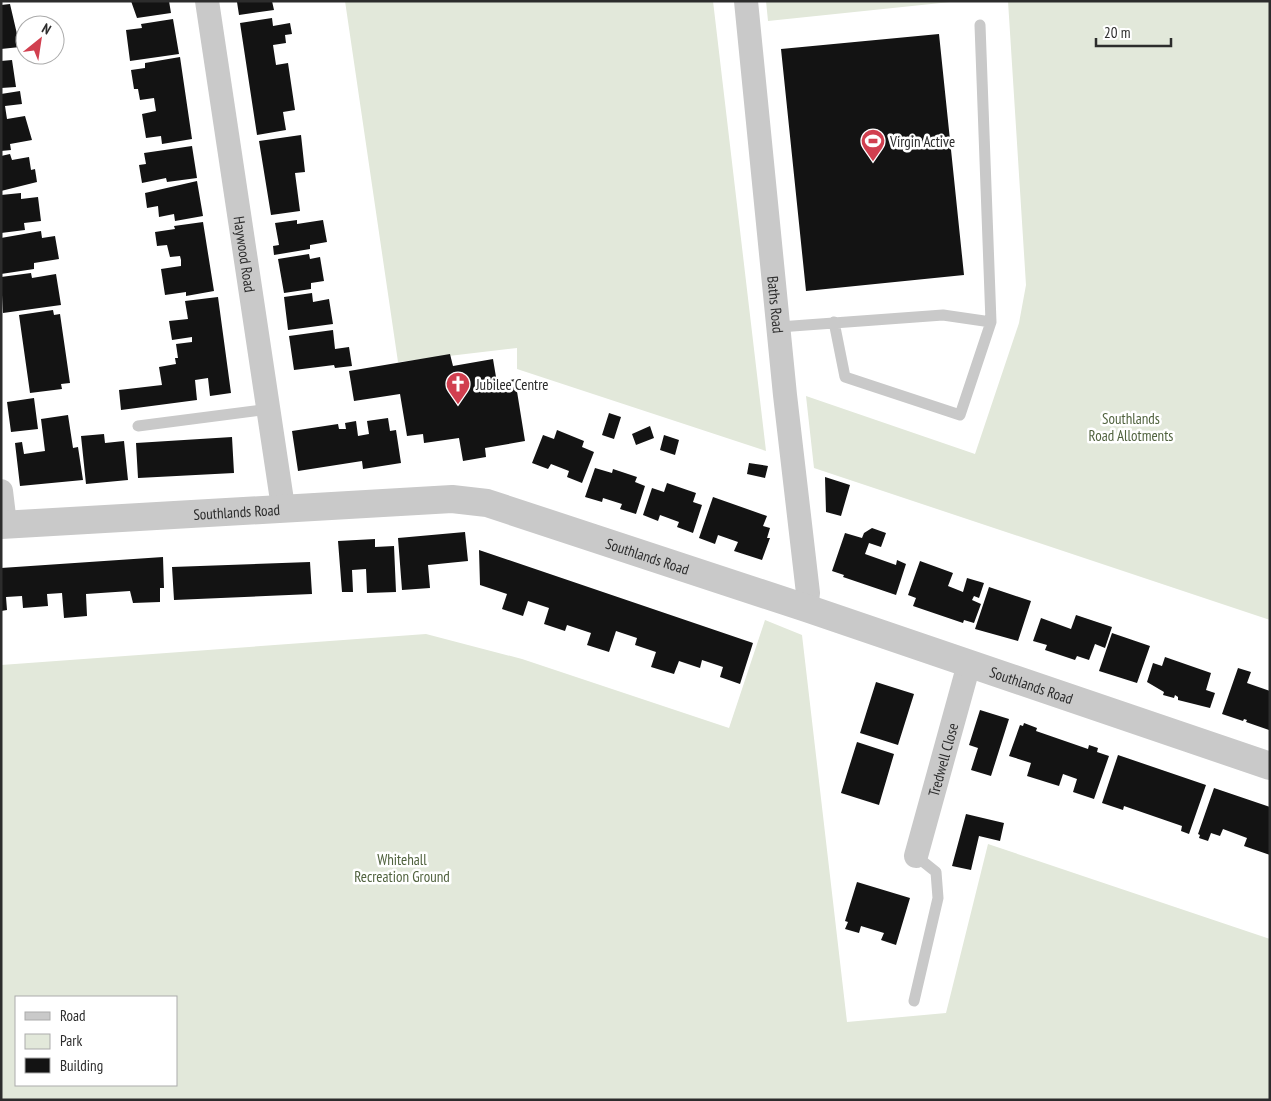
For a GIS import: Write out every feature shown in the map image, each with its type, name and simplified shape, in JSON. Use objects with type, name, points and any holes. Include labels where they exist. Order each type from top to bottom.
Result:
[{"type":"street","name":"Haywood Road","points":[[207,1],[283,507]]},
{"type":"street","name":"Baths Road","points":[[746,1],[808,593],[806,608]]},
{"type":"street","points":[[1,491],[3,524]]},
{"type":"street","name":"Southlands Road","points":[[3,524],[452,499],[487,503],[806,608],[1270,766]]},
{"type":"street","name":"Tredwell Close","points":[[916,856],[969,664]]},
{"type":"lane","points":[[834,322],[845,377],[960,415],[991,322],[980,25]]},
{"type":"lane","points":[[779,327],[943,314],[991,322]]},
{"type":"lane","points":[[138,426],[269,409]]},
{"type":"lane","points":[[914,1001],[938,898],[936,872],[916,856]]},
{"type":"green space","points":[[345,1],[713,1],[766,451],[517,369],[517,348],[398,362]]},
{"type":"green space","points":[[766,1],[960,1],[768,21]]},
{"type":"green space","name":"Southlands Road Allotments","points":[[1008,1],[1270,1],[1270,620],[814,468],[806,396],[975,454],[1019,323],[1026,285]]},
{"type":"green space","name":"Whitehall Recreation Ground","points":[[765,620],[802,635],[847,1022],[946,1013],[988,844],[1270,939],[1270,1100],[1,1100],[1,665],[426,634],[522,659],[729,728]]},
{"type":"building","points":[[131,1],[169,1],[171,13],[137,18]]},
{"type":"building","points":[[272,1],[274,10],[239,15],[237,2]]},
{"type":"building","points":[[10,4],[15,26],[15,48],[1,49],[1,5]]},
{"type":"building","points":[[272,18],[273,26],[290,23],[292,34],[285,35],[286,43],[273,45],[276,65],[288,63],[295,110],[283,112],[286,130],[257,135],[240,23]]},
{"type":"building","points":[[173,19],[179,54],[130,61],[126,30],[142,28],[141,24]]},
{"type":"building","name":"Virgin Active","points":[[939,34],[964,275],[806,291],[781,49]]},
{"type":"building","points":[[180,57],[192,139],[162,144],[161,136],[146,138],[142,114],[156,111],[154,98],[140,100],[138,89],[134,89],[131,70],[145,68],[145,63]]},
{"type":"building","points":[[12,60],[16,87],[1,88],[1,61]]},
{"type":"building","points":[[20,91],[22,104],[5,106],[7,119],[25,116],[32,140],[10,144],[11,150],[1,151],[1,94]]},
{"type":"building","points":[[301,135],[305,172],[295,173],[300,211],[271,215],[259,141]]},
{"type":"building","points":[[192,146],[197,178],[167,182],[166,178],[142,183],[139,165],[146,164],[144,153]]},
{"type":"building","points":[[10,154],[12,160],[29,157],[31,170],[35,169],[37,182],[1,191],[1,156]]},
{"type":"building","points":[[197,181],[203,216],[175,221],[174,214],[159,217],[158,206],[147,208],[145,193]]},
{"type":"building","points":[[21,193],[21,199],[38,197],[41,221],[24,223],[25,230],[1,233],[1,195]]},
{"type":"building","points":[[297,220],[297,224],[323,220],[327,242],[310,245],[310,249],[274,255],[273,246],[279,245],[275,223]]},
{"type":"building","points":[[203,222],[214,291],[186,296],[186,292],[165,295],[161,269],[181,266],[181,260],[180,256],[170,257],[167,245],[157,246],[155,232],[175,229],[174,226]]},
{"type":"building","points":[[41,231],[42,238],[55,236],[59,259],[34,263],[34,269],[1,274],[1,238]]},
{"type":"building","points":[[309,254],[310,259],[320,257],[324,281],[311,283],[311,289],[284,293],[278,259]]},
{"type":"building","points":[[31,273],[32,278],[56,274],[61,305],[3,313],[1,277]]},
{"type":"building","points":[[312,293],[313,302],[329,299],[333,324],[288,330],[284,297]]},
{"type":"building","points":[[218,297],[231,393],[210,396],[208,378],[195,380],[197,400],[121,410],[119,390],[162,385],[159,367],[176,364],[175,358],[178,358],[176,344],[192,342],[192,337],[172,340],[169,321],[188,319],[185,301]]},
{"type":"building","points":[[53,310],[54,315],[60,314],[70,383],[61,384],[62,389],[30,393],[19,315]]},
{"type":"building","points":[[333,330],[335,349],[349,347],[352,366],[335,368],[334,365],[294,370],[289,336]]},
{"type":"building","points":[[450,354],[453,366],[493,359],[497,383],[515,379],[525,441],[485,448],[486,457],[463,461],[459,438],[424,443],[423,434],[407,436],[400,394],[354,401],[349,371]]},
{"type":"building","points":[[34,398],[38,429],[11,432],[7,402]]},
{"type":"building","points":[[609,413],[621,417],[614,439],[602,435]]},
{"type":"building","points":[[68,415],[73,448],[78,447],[83,480],[20,486],[15,443],[22,442],[24,454],[45,451],[41,419]]},
{"type":"building","points":[[388,418],[390,431],[396,430],[401,463],[363,469],[362,461],[298,471],[292,431],[338,424],[339,429],[346,429],[345,423],[356,421],[358,436],[369,434],[367,421]]},
{"type":"building","points":[[650,426],[654,438],[636,445],[632,434]]},
{"type":"building","points":[[557,430],[584,441],[582,447],[594,452],[582,483],[567,477],[569,471],[551,464],[548,469],[532,463],[543,435],[554,439]]},
{"type":"building","points":[[104,434],[105,443],[124,441],[128,480],[86,484],[81,436]]},
{"type":"building","points":[[664,435],[679,440],[675,455],[660,450]]},
{"type":"building","points":[[232,437],[234,473],[138,478],[136,443]]},
{"type":"building","points":[[749,463],[768,466],[765,478],[747,474]]},
{"type":"building","points":[[595,468],[612,473],[613,469],[637,477],[635,482],[645,486],[636,514],[620,509],[622,504],[603,498],[602,502],[585,497]]},
{"type":"building","points":[[825,477],[850,485],[841,516],[826,512]]},
{"type":"building","points":[[667,483],[696,493],[693,502],[702,505],[693,533],[677,527],[679,522],[660,515],[658,521],[643,515],[652,488],[664,492]]},
{"type":"building","points":[[713,497],[767,516],[763,526],[770,528],[767,538],[770,538],[762,560],[734,551],[738,542],[718,535],[715,544],[699,538]]},
{"type":"building","points":[[872,528],[886,533],[881,547],[869,543],[865,554],[896,565],[897,560],[906,564],[896,595],[843,577],[844,575],[832,571],[845,533],[862,538],[864,533]]},
{"type":"building","points":[[465,532],[468,561],[428,565],[430,588],[402,590],[398,538]]},
{"type":"building","points":[[375,539],[375,547],[394,546],[396,592],[367,593],[366,569],[352,570],[353,592],[342,592],[338,541]]},
{"type":"building","points":[[479,550],[753,643],[740,684],[720,677],[723,667],[702,660],[700,668],[679,661],[674,674],[651,667],[656,652],[635,645],[637,638],[616,631],[609,652],[587,645],[591,633],[567,625],[565,631],[544,624],[549,608],[528,601],[523,616],[502,609],[507,594],[480,585]]},
{"type":"building","points":[[163,557],[164,588],[160,588],[160,602],[133,603],[130,591],[86,594],[87,616],[64,618],[62,593],[47,594],[48,606],[23,608],[22,596],[6,597],[7,610],[1,611],[1,568]]},
{"type":"building","points":[[920,561],[953,573],[948,586],[963,592],[967,578],[984,583],[979,598],[974,596],[972,600],[981,604],[974,623],[964,620],[963,623],[913,606],[916,598],[908,595]]},
{"type":"building","points":[[310,562],[312,594],[174,600],[172,567]]},
{"type":"building","points":[[989,587],[1031,601],[1018,641],[975,629]]},
{"type":"building","points":[[1076,615],[1112,627],[1105,648],[1095,644],[1089,660],[1077,656],[1075,660],[1045,650],[1047,645],[1033,641],[1041,618],[1071,629]]},
{"type":"building","points":[[1112,633],[1150,646],[1137,683],[1099,671]]},
{"type":"building","points":[[1165,657],[1211,673],[1206,690],[1215,693],[1210,708],[1178,700],[1178,697],[1175,695],[1174,698],[1163,695],[1164,692],[1147,682],[1153,663],[1162,666]]},
{"type":"building","points":[[1238,668],[1251,672],[1247,683],[1270,691],[1269,730],[1246,722],[1247,720],[1244,719],[1243,721],[1222,714]]},
{"type":"building","points":[[876,682],[914,694],[898,745],[860,733]]},
{"type":"building","points":[[980,710],[1009,719],[991,776],[971,770],[978,748],[969,745]]},
{"type":"building","points":[[1024,723],[1037,728],[1036,731],[1088,749],[1089,745],[1098,748],[1097,752],[1109,756],[1094,799],[1073,792],[1077,779],[1063,774],[1059,786],[1027,776],[1031,763],[1009,756],[1020,725],[1023,726]]},
{"type":"building","points":[[857,742],[894,754],[879,805],[841,793]]},
{"type":"building","points":[[1118,755],[1206,785],[1189,834],[1181,831],[1182,826],[1124,806],[1123,810],[1102,803]]},
{"type":"building","points":[[1214,788],[1270,807],[1270,855],[1244,846],[1247,838],[1223,829],[1220,836],[1211,833],[1208,841],[1199,838],[1200,835],[1198,834]]},
{"type":"building","points":[[966,814],[1004,823],[1000,841],[979,836],[971,870],[952,866]]},
{"type":"building","points":[[857,882],[910,898],[896,945],[881,940],[884,933],[861,926],[859,933],[845,929],[848,922],[845,921]]},
{"type":"place","name":"Virgin Active","points":[[873,162]]},
{"type":"place","name":"Jubilee Centre","points":[[458,405]]}]
